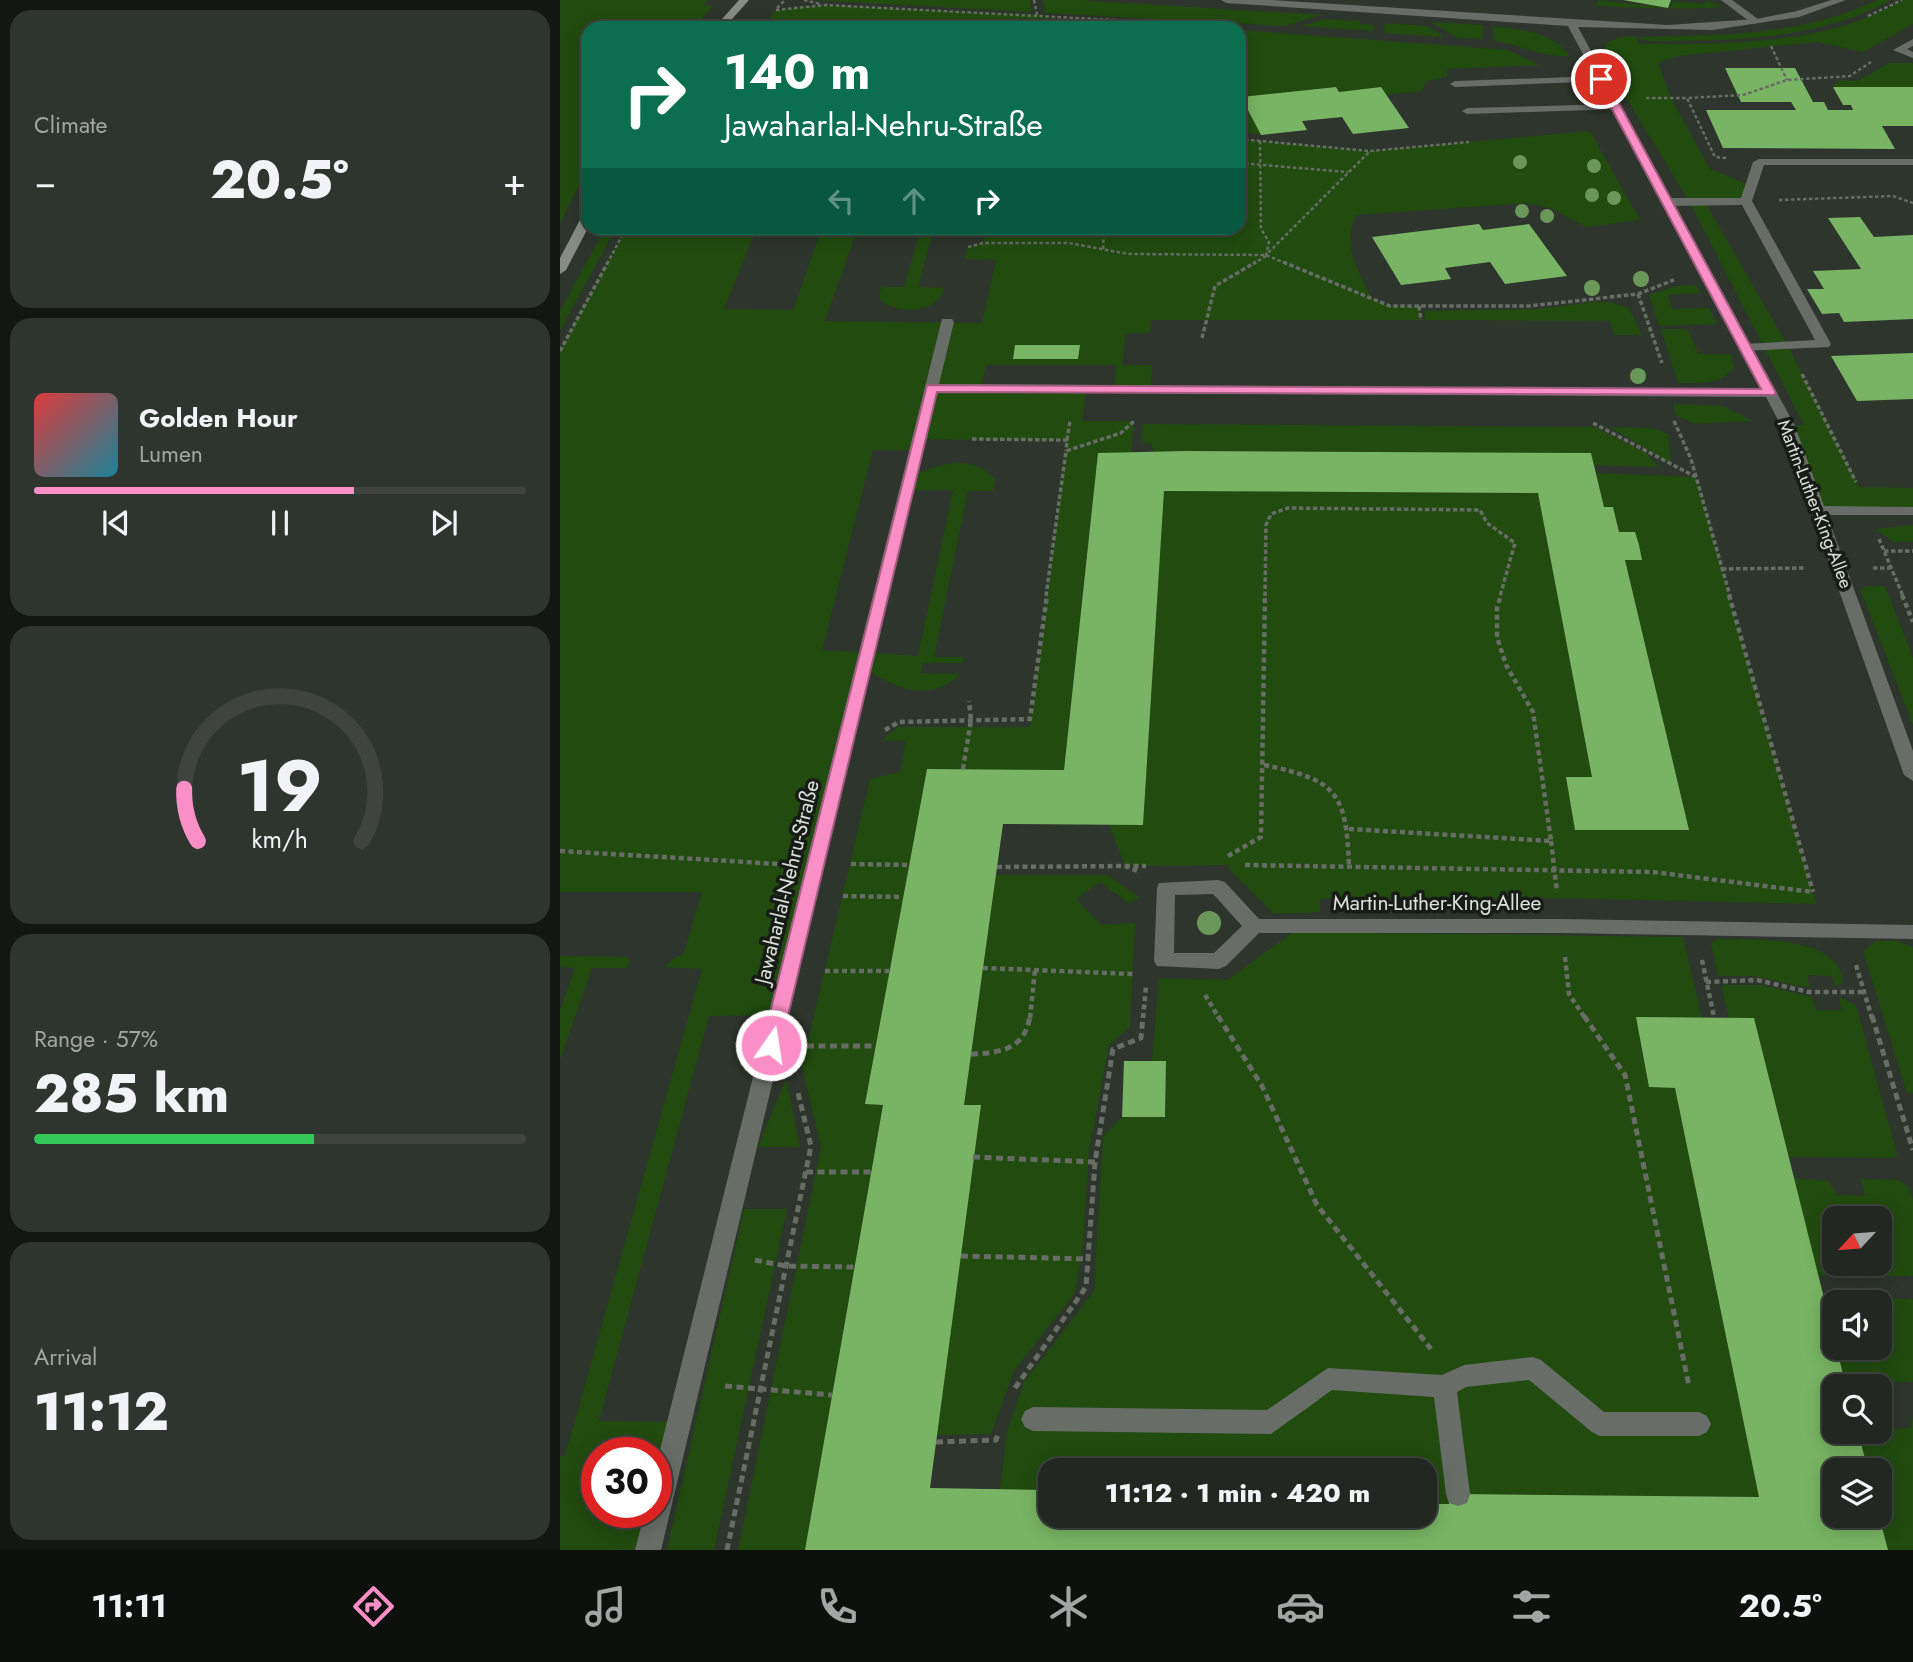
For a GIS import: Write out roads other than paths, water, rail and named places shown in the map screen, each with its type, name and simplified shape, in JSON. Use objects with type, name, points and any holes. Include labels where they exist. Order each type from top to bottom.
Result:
[{"type":"street","points":[[725,21],[744,0]]},
{"type":"street","points":[[1226,0],[1570,23],[1698,27],[1757,22],[1797,15],[1841,0]]},
{"type":"street","points":[[1726,0],[1757,22]]},
{"type":"street","name":"Martin-Luther-King-Allee","points":[[1570,23],[1788,425],[1913,775]]},
{"type":"street","points":[[1913,42],[1898,50],[1913,55]]},
{"type":"street","points":[[1455,84],[1601,79]]},
{"type":"street","points":[[1467,111],[1616,107]]},
{"type":"street","points":[[1745,348],[1824,344],[1746,201],[1759,162],[1913,162]]},
{"type":"street","points":[[1667,202],[1746,201]]},
{"type":"street","points":[[560,270],[581,230]]},
{"type":"street","name":"Jawaharlal-Nehru-Straße","points":[[648,1550],[947,322]]},
{"type":"street","points":[[931,388],[1769,393]]},
{"type":"street","points":[[1818,510],[1913,511]]},
{"type":"street","points":[[1218,887],[1254,926],[1219,961],[1164,961],[1166,888],[1218,887]]},
{"type":"street","name":"Martin-Luther-King-Allee","points":[[1254,926],[1561,926],[1913,932]]},
{"type":"street","points":[[1033,1419],[1272,1422],[1328,1378],[1454,1381],[1533,1368],[1600,1424],[1699,1424]]},
{"type":"street","points":[[1454,1381],[1458,1494]]}]
